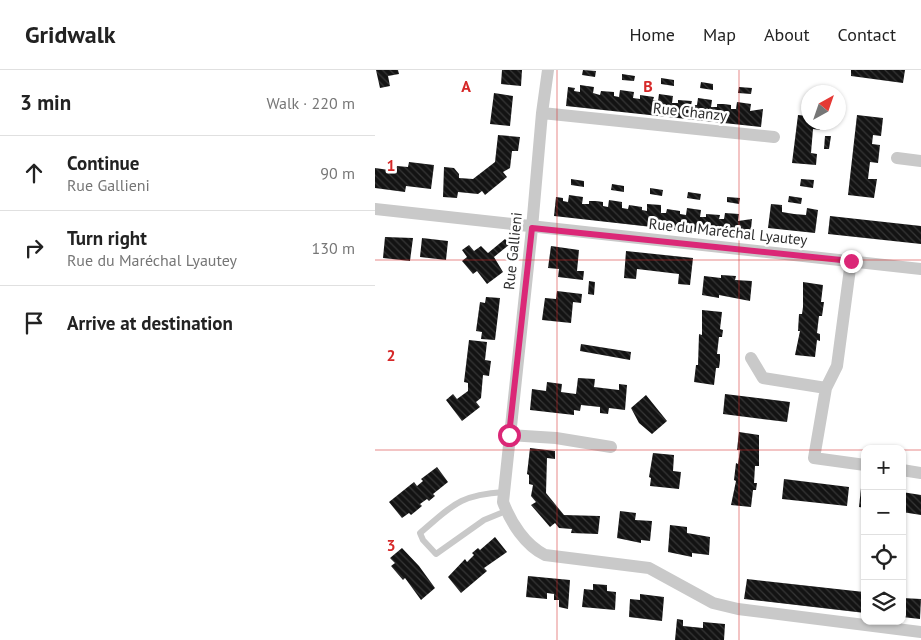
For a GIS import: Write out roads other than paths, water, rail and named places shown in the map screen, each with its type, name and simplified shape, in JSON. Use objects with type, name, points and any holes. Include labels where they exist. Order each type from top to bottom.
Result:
[{"type":"street","name":"Rue Gallieni","points":[[548,70],[542,112],[532,228],[503,502],[510,520],[536,550],[545,555],[649,568],[713,603],[738,609],[921,632]]},
{"type":"street","name":"Rue Chanzy","points":[[542,112],[774,137]]},
{"type":"street","points":[[897,158],[921,161]]},
{"type":"street","name":"Rue du Maréchal Lyautey","points":[[375,209],[532,228],[921,269]]},
{"type":"street","points":[[851,261],[837,366],[826,388],[814,458],[861,464]]},
{"type":"street","points":[[751,358],[763,378],[826,388]]},
{"type":"street","points":[[509,435],[556,438],[611,447]]},
{"type":"street","points":[[906,471],[921,473]]},
{"type":"lane","points":[[504,492],[483,494],[459,500],[420,533],[423,540],[436,554],[484,520],[506,511]]}]
